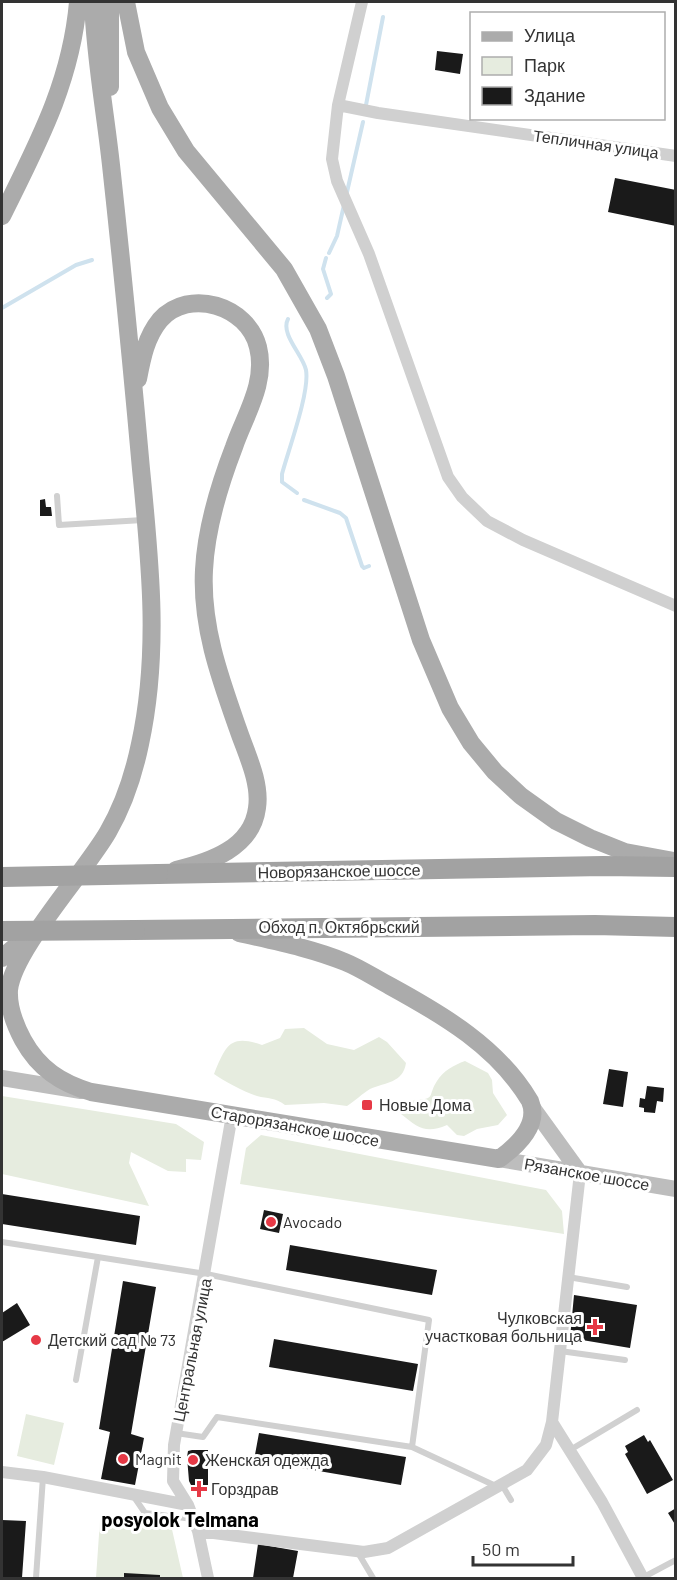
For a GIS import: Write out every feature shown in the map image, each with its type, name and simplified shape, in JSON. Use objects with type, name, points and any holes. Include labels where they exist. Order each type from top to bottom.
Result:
[{"type":"highway","name":"Новорязанское шоссе","points":[[2,877],[603,866],[675,867]]},
{"type":"highway","name":"Обход п. Октябрьский","points":[[2,931],[595,925],[675,927]]},
{"type":"main road","points":[[2,216],[49,121],[75,34],[78,2]]},
{"type":"main road","points":[[2,958],[54,909],[84,870],[109,829],[140,747],[152,659],[153,594],[111,161],[94,38],[93,2]]},
{"type":"main road","points":[[110,2],[111,161]]},
{"type":"main road","points":[[126,2],[136,51],[160,108],[186,151],[284,269],[318,329],[336,376],[421,640],[450,708],[471,743],[495,772],[521,796],[556,821],[625,852],[675,862]]},
{"type":"main road","points":[[134,395],[150,334],[162,318],[175,309],[189,304],[218,305],[232,312],[252,333],[258,346],[259,378],[219,489],[208,537],[204,570],[205,610],[218,672],[252,773],[257,792],[257,808],[252,826],[241,842],[222,855],[158,874]]},
{"type":"main road","name":"Старорязанское шоссе","points":[[54,909],[16,968],[11,981],[10,1004],[16,1027],[37,1061],[60,1081],[91,1092],[499,1159]]},
{"type":"main road","points":[[217,928],[285,943],[346,962],[426,1006],[463,1030],[501,1062],[521,1086],[533,1108],[580,1173]]},
{"type":"main road","points":[[2,1078],[91,1092]]},
{"type":"main road","points":[[499,1159],[522,1140],[528,1130],[533,1108]]},
{"type":"main road","name":"Рязанское шоссе","points":[[499,1159],[675,1189]]},
{"type":"street","points":[[362,2],[338,105],[332,159],[337,181],[369,254],[448,477],[462,497],[487,521],[523,540],[675,606]]},
{"type":"street","name":"Тепличная улица","points":[[338,105],[378,113],[675,156]]},
{"type":"street","name":"Центральная улица","points":[[208,1578],[198,1532],[188,1505],[173,1481],[176,1434],[206,1274],[232,1115]]},
{"type":"street","points":[[198,1532],[357,1551],[388,1548],[527,1470],[546,1446],[552,1422],[580,1173]]},
{"type":"street","points":[[552,1422],[602,1502],[643,1578]]},
{"type":"street","points":[[2,1472],[43,1477],[188,1505]]},
{"type":"lane","points":[[57,496],[59,525],[146,519]]},
{"type":"lane","points":[[2,1242],[206,1274],[429,1320],[412,1447]]},
{"type":"lane","points":[[76,1380],[98,1257]]},
{"type":"lane","points":[[568,1277],[627,1287]]},
{"type":"lane","points":[[560,1351],[625,1360]]},
{"type":"lane","points":[[570,1450],[636,1410]]},
{"type":"lane","points":[[176,1434],[203,1437],[217,1418],[412,1447],[500,1486],[511,1500]]},
{"type":"lane","points":[[36,1578],[43,1477]]},
{"type":"lane","points":[[132,1494],[145,1513],[193,1519]]},
{"type":"lane","points":[[357,1551],[373,1578]]},
{"type":"lane","points":[[643,1578],[675,1560]]},
{"type":"green space","points":[[304,1028],[327,1044],[354,1050],[379,1037],[387,1042],[406,1063],[404,1070],[398,1078],[370,1089],[347,1106],[324,1103],[285,1105],[275,1099],[246,1092],[214,1074],[230,1044],[243,1041],[262,1045],[280,1038],[285,1029]]},
{"type":"green space","points":[[465,1061],[488,1073],[492,1080],[493,1093],[507,1115],[498,1125],[477,1129],[464,1136],[457,1135],[447,1125],[433,1129],[422,1128],[401,1114],[414,1100],[429,1098],[442,1074]]},
{"type":"green space","points":[[2,1096],[176,1124],[204,1142],[201,1160],[186,1159],[186,1172],[168,1171],[131,1152],[129,1163],[149,1206],[2,1174]]},
{"type":"green space","points":[[261,1135],[546,1190],[562,1211],[564,1234],[240,1184],[246,1148]]},
{"type":"green space","points":[[26,1414],[64,1423],[54,1465],[17,1456]]},
{"type":"green space","points":[[100,1520],[171,1525],[183,1578],[96,1578]]},
{"type":"building","points":[[437,51],[463,54],[460,74],[435,70]]},
{"type":"building","points":[[615,178],[676,190],[676,226],[608,212]]},
{"type":"building","points":[[45,499],[46,507],[51,507],[52,516],[40,516],[40,500]]},
{"type":"building","points":[[609,1069],[628,1072],[623,1107],[603,1104]]},
{"type":"building","points":[[647,1086],[664,1088],[663,1102],[657,1101],[655,1113],[644,1112],[644,1108],[639,1107],[640,1098],[645,1099]]},
{"type":"building","points":[[2,1194],[140,1216],[136,1245],[2,1224]]},
{"type":"building","points":[[264,1210],[283,1214],[279,1233],[260,1229]]},
{"type":"building","points":[[290,1245],[437,1270],[432,1295],[286,1270]]},
{"type":"building","points":[[123,1281],[156,1287],[131,1434],[144,1438],[135,1485],[101,1479],[110,1432],[99,1429]]},
{"type":"building","points":[[574,1295],[637,1305],[630,1348],[570,1338]]},
{"type":"building","points":[[17,1303],[30,1325],[2,1342],[2,1313]]},
{"type":"building","points":[[274,1339],[418,1364],[413,1391],[269,1367]]},
{"type":"building","points":[[259,1433],[406,1457],[401,1485],[254,1460]]},
{"type":"building","points":[[644,1435],[648,1442],[650,1440],[673,1480],[647,1494],[625,1454],[628,1452],[625,1446]]},
{"type":"building","points":[[208,1450],[208,1493],[195,1493],[189,1481],[187,1457],[188,1451]]},
{"type":"building","points":[[676,1508],[676,1526],[668,1513]]},
{"type":"building","points":[[2,1520],[26,1521],[22,1578],[2,1578]]},
{"type":"building","points":[[258,1544],[298,1551],[293,1578],[253,1578]]},
{"type":"building","points":[[124,1573],[160,1575],[160,1578],[124,1578]]},
{"type":"waterway","points":[[366,105],[383,17]]},
{"type":"waterway","points":[[347,192],[363,122]]},
{"type":"waterway","points":[[329,253],[337,236],[344,205]]},
{"type":"waterway","points":[[326,258],[323,269],[331,294],[327,298]]},
{"type":"waterway","points":[[2,308],[76,265],[92,260]]},
{"type":"waterway","points":[[288,319],[286,325],[289,338],[306,370],[302,407],[282,474],[282,482],[297,493]]},
{"type":"waterway","points":[[304,500],[340,513],[346,518],[362,566],[364,568],[369,566]]},
{"type":"place","name":"Новые Дома","points":[[367,1105]]},
{"type":"place","name":"Avocado","points":[[271,1222]]},
{"type":"place","name":"Чулковская участковая больница","points":[[595,1327]]},
{"type":"place","name":"Детский сад № 73","points":[[36,1340]]},
{"type":"place","name":"Magnit","points":[[123,1459]]},
{"type":"place","name":"Женская одежда","points":[[193,1460]]},
{"type":"place","name":"Горздрав","points":[[199,1489]]},
{"type":"district","name":"posyolok Telmana","points":[[180,1520]]}]
